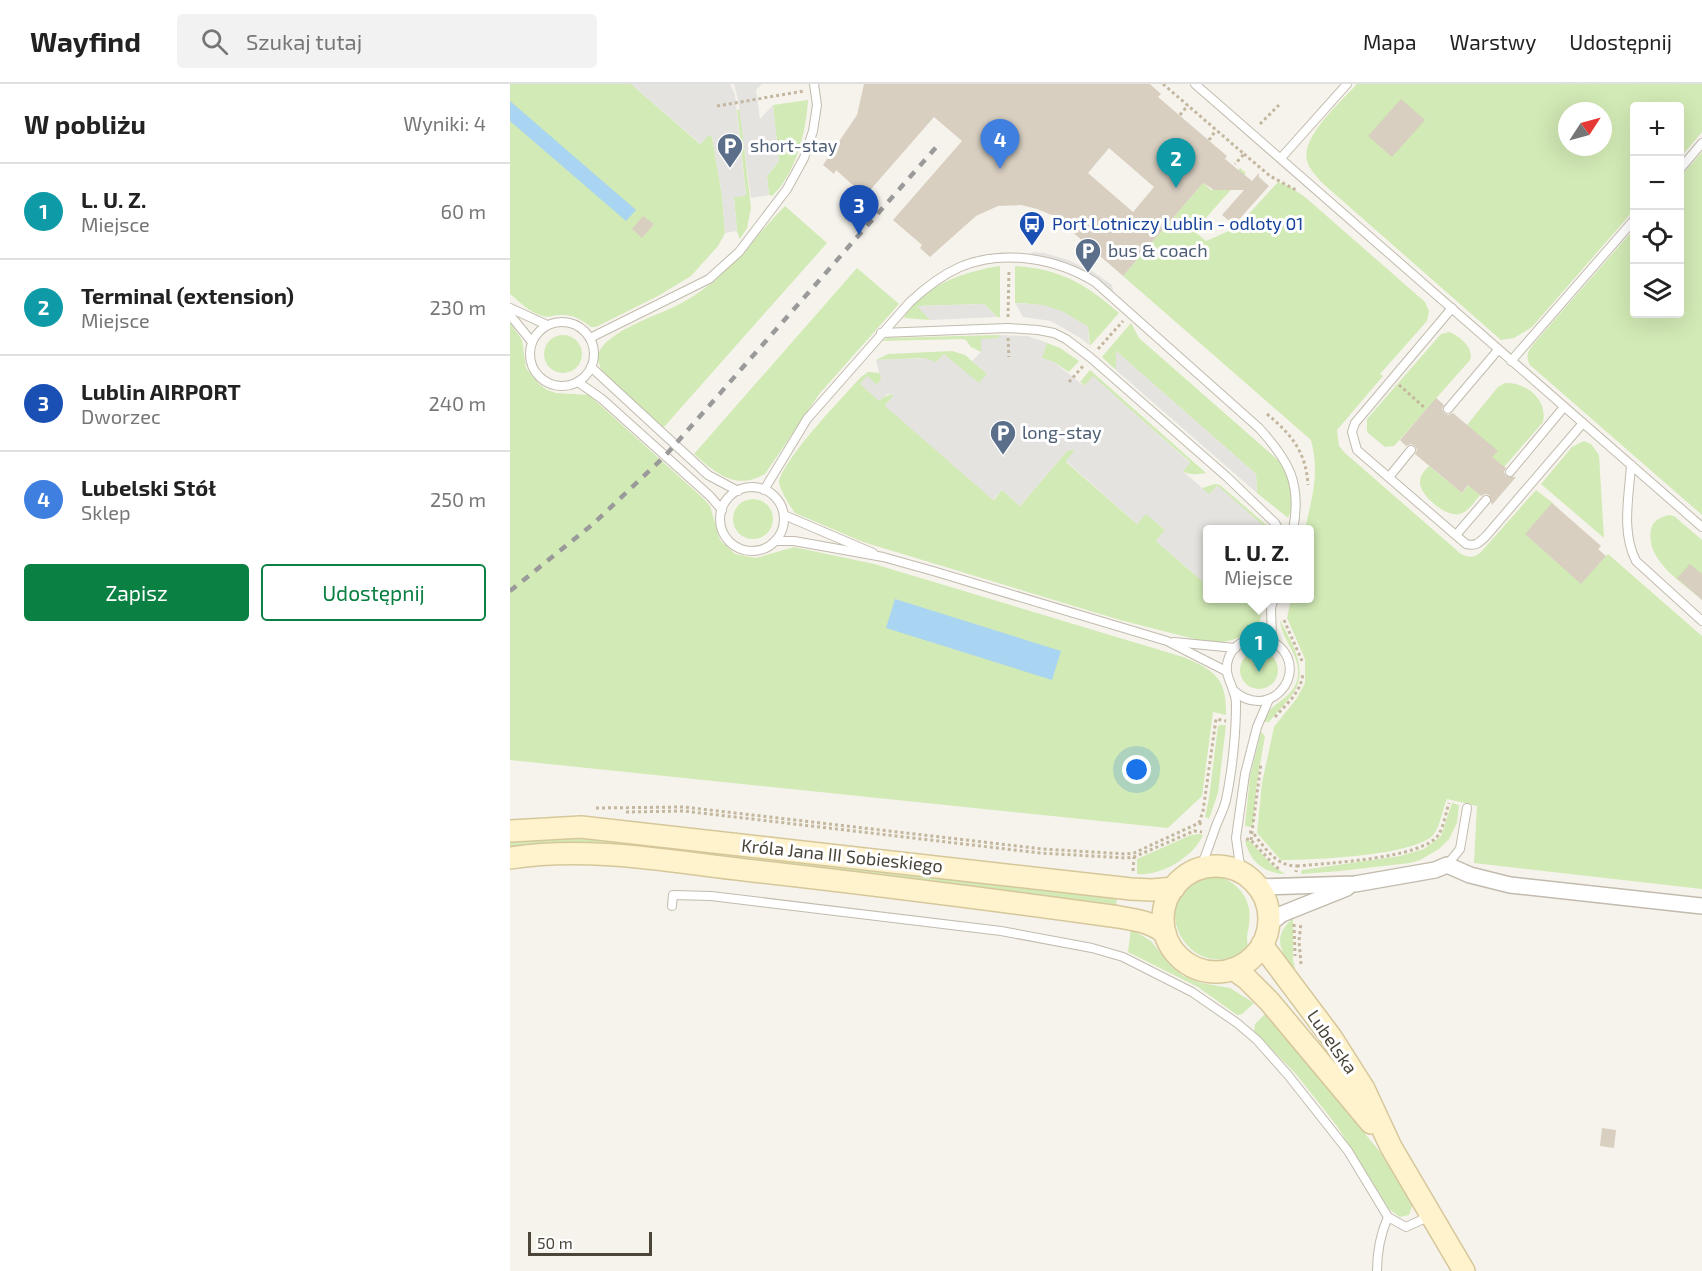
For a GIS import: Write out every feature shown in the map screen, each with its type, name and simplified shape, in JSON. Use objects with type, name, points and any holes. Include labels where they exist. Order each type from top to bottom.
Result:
[{"type":"main road","name":"Króla Jana III Sobieskiego","points":[[510,831],[581,826],[1131,889],[1174,888]]},
{"type":"main road","name":"Króla Jana III Sobieskiego","points":[[510,858],[534,854],[614,854],[1119,917],[1144,921],[1165,933]]},
{"type":"main road","points":[[1217,866],[1241,873],[1258,887],[1267,904],[1269,924],[1262,945],[1250,959],[1233,969],[1212,972],[1192,966],[1175,952],[1165,933],[1166,904],[1174,888],[1186,876],[1200,869],[1217,866]]},
{"type":"main road","name":"Lubelska","points":[[1262,945],[1330,1037],[1364,1089],[1391,1147],[1464,1271]]},
{"type":"main road","name":"Lubelska","points":[[1233,969],[1248,979],[1269,1001],[1391,1147]]},
{"type":"street","points":[[1258,887],[1355,884],[1435,870],[1447,865],[1470,875],[1510,885],[1702,906]]},
{"type":"street","points":[[1269,924],[1282,914],[1355,884]]},
{"type":"lane","points":[[1195,84],[1702,528]]},
{"type":"lane","points":[[1281,158],[1347,84]]},
{"type":"lane","points":[[590,338],[709,279],[739,252],[787,189],[804,158],[813,131],[817,105],[815,87]]},
{"type":"lane","points":[[1684,164],[1702,143]]},
{"type":"lane","points":[[1511,361],[1630,226]]},
{"type":"lane","points":[[764,489],[807,419],[910,302],[925,288],[972,263],[1009,257],[1044,261],[1085,276],[1130,312],[1259,428],[1279,451],[1290,470],[1297,502],[1294,525]]},
{"type":"lane","points":[[510,308],[546,325]]},
{"type":"lane","points":[[1452,309],[1355,423],[1352,432],[1357,450],[1466,544],[1472,546],[1479,544],[1582,423]]},
{"type":"lane","points":[[510,315],[532,342]]},
{"type":"lane","points":[[566,322],[584,330],[590,338],[594,351],[591,367],[586,376],[578,382],[567,386],[547,383],[532,368],[530,359],[532,342],[535,335],[546,325],[566,322]]},
{"type":"lane","points":[[881,333],[1008,328],[1054,333],[1066,339],[1090,358],[1227,477],[1276,525]]},
{"type":"lane","points":[[1448,409],[1498,350]]},
{"type":"lane","points":[[591,367],[708,475],[738,491]]},
{"type":"lane","points":[[578,382],[602,399],[710,496],[722,510]]},
{"type":"lane","points":[[1510,472],[1564,407]]},
{"type":"lane","points":[[1389,477],[1411,450]]},
{"type":"lane","points":[[1631,465],[1627,535],[1630,549],[1636,561],[1702,621]]},
{"type":"lane","points":[[776,541],[783,529],[784,515],[777,500],[764,489],[747,488],[738,491],[728,499],[722,510],[722,529],[733,544],[741,549],[759,550],[776,541],[794,541],[883,557],[1167,641],[1235,648]]},
{"type":"lane","points":[[1456,535],[1486,500]]},
{"type":"lane","points":[[784,515],[857,544],[883,557]]},
{"type":"lane","points":[[1272,603],[1272,642]]},
{"type":"lane","points":[[1200,869],[1226,802],[1237,702],[1226,671],[1227,663],[1235,648],[1241,643],[1256,638],[1272,642],[1284,652],[1289,668],[1287,683],[1276,696],[1261,702],[1246,699],[1233,690]]},
{"type":"lane","points":[[1167,641],[1226,671]]},
{"type":"lane","points":[[1241,873],[1236,838],[1245,774],[1257,727],[1269,699]]},
{"type":"lane","points":[[1447,865],[1460,849],[1467,808]]},
{"type":"lane","points":[[672,906],[673,895],[711,896],[1001,931],[1115,954],[1192,992],[1257,1040],[1348,1151],[1388,1218],[1406,1227],[1430,1216]]},
{"type":"lane","points":[[1377,1271],[1377,1253],[1381,1233],[1388,1218]]},
{"type":"path","points":[[1163,84],[1270,176],[1298,191]]},
{"type":"path","points":[[717,106],[815,87]]},
{"type":"path","points":[[1180,115],[1188,105]]},
{"type":"path","points":[[1254,118],[1261,125],[1279,105]]},
{"type":"path","points":[[1209,140],[1216,130]]},
{"type":"path","points":[[1235,164],[1244,154]]},
{"type":"path","points":[[1009,257],[1009,357]]},
{"type":"path","points":[[1069,382],[1130,312]]},
{"type":"path","points":[[1392,379],[1425,408]]},
{"type":"path","points":[[1272,724],[1294,698],[1303,677],[1301,656],[1282,616]]},
{"type":"path","points":[[1199,824],[1203,811],[1216,720],[1235,722]]},
{"type":"path","points":[[1251,840],[1263,756]]},
{"type":"path","points":[[1297,866],[1418,849],[1439,834],[1449,802]]},
{"type":"path","points":[[1126,854],[1043,849],[684,807],[622,810],[684,810],[1040,853],[1134,857]]},
{"type":"green space","points":[[510,84],[631,84],[700,144],[709,134],[712,137],[722,195],[725,233],[718,246],[691,276],[658,296],[596,327],[591,327],[569,315],[542,316],[510,294]]},
{"type":"green space","points":[[1357,84],[1702,84],[1702,132],[1684,153],[1684,102],[1630,102],[1630,215],[1532,327],[1514,338],[1501,340],[1320,181],[1309,167],[1307,151],[1316,130]]},
{"type":"green space","points":[[808,100],[805,126],[798,152],[780,187],[772,196],[769,195],[767,176],[779,161],[773,105]]},
{"type":"green space","points":[[737,110],[740,110],[751,208],[747,228],[740,239],[737,231],[734,197],[746,195]]},
{"type":"green space","points":[[1702,152],[1702,515],[1530,365],[1528,358],[1528,352],[1536,341],[1630,234],[1630,318],[1684,318],[1684,172]]},
{"type":"green space","points":[[1240,168],[1246,173],[1194,231],[1206,241],[1236,228],[1278,182],[1305,197],[1425,302],[1429,311],[1427,321],[1380,374],[1383,376],[1337,430],[1339,446],[1345,453],[1461,554],[1469,557],[1481,552],[1536,490],[1553,503],[1525,534],[1581,583],[1608,554],[1702,636],[1702,889],[1474,863],[1477,806],[1447,799],[1434,834],[1424,841],[1386,852],[1338,858],[1281,860],[1257,833],[1262,783],[1274,727],[1297,698],[1305,683],[1305,659],[1287,618],[1290,603],[1314,603],[1314,525],[1306,525],[1315,475],[1314,452],[1311,440],[1123,276],[1203,183],[1211,190],[1221,189]]},
{"type":"green space","points":[[785,206],[827,243],[664,427],[625,396],[606,377],[600,368],[598,359],[600,350],[628,327],[674,307],[707,286],[734,262]]},
{"type":"green space","points":[[1000,266],[1000,317],[997,317],[984,304],[918,306],[930,320],[904,318],[920,297],[932,289],[959,276]]},
{"type":"green space","points":[[1015,266],[1046,271],[1072,280],[1119,313],[1090,346],[1088,327],[1045,307],[1015,303]]},
{"type":"green space","points":[[857,268],[899,304],[820,393],[765,474],[744,481],[726,478],[710,468],[694,454]]},
{"type":"green space","points":[[510,323],[522,340],[526,368],[539,384],[556,393],[589,395],[705,500],[710,506],[720,540],[735,554],[756,558],[794,547],[874,564],[1183,657],[1203,666],[1217,677],[1221,684],[1226,703],[1226,715],[1213,712],[1202,796],[1168,828],[510,760]]},
{"type":"green space","points":[[1131,323],[1139,338],[1279,461],[1291,488],[1292,503],[1288,518],[1257,493],[1256,474],[1117,352],[1116,370],[1102,357]]},
{"type":"green space","points":[[1449,332],[1457,336],[1468,347],[1470,360],[1394,446],[1385,447],[1367,432],[1367,419],[1441,334]]},
{"type":"green space","points":[[563,335],[577,340],[582,354],[577,368],[563,373],[549,368],[544,354],[549,340]]},
{"type":"green space","points":[[999,335],[1000,338],[981,352],[962,339],[882,341],[887,338]]},
{"type":"green space","points":[[1039,340],[1060,348],[1079,361],[1069,372],[1054,362],[1041,358]]},
{"type":"green space","points":[[952,351],[965,355],[987,374],[979,384],[925,358],[876,360],[888,354]]},
{"type":"green space","points":[[1090,370],[1206,473],[1191,474],[1183,471],[1190,462],[1093,377],[1085,386],[1080,382]]},
{"type":"green space","points":[[868,372],[880,373],[882,379],[877,385],[883,397],[892,394],[894,396],[885,405],[994,500],[1002,490],[1020,506],[1067,451],[1073,449],[1075,451],[1066,462],[1137,524],[1146,513],[1165,530],[1156,541],[1203,582],[1203,603],[1264,603],[1258,629],[1225,641],[1206,642],[1120,620],[863,542],[795,513],[779,484],[784,470],[816,428]]},
{"type":"green space","points":[[1505,383],[1513,383],[1528,389],[1539,400],[1544,414],[1543,422],[1504,467],[1492,457],[1497,451],[1467,425],[1498,387]]},
{"type":"green space","points":[[1584,441],[1591,444],[1599,455],[1604,538],[1541,484],[1572,447]]},
{"type":"green space","points":[[1429,466],[1462,493],[1469,485],[1480,495],[1469,509],[1460,514],[1448,513],[1429,499],[1420,482],[1424,471]]},
{"type":"green space","points":[[1215,484],[1220,485],[1266,525],[1261,525],[1217,486],[1209,495],[1202,488]]},
{"type":"green space","points":[[753,499],[767,505],[773,519],[767,533],[753,539],[739,533],[733,519],[739,505]]},
{"type":"green space","points":[[1669,515],[1674,516],[1702,540],[1702,600],[1667,570],[1654,551],[1651,541],[1652,526],[1658,519]]},
{"type":"green space","points":[[1280,620],[1297,655],[1300,674],[1291,696],[1269,722],[1263,722],[1271,709],[1289,694],[1297,679],[1297,663]]},
{"type":"green space","points":[[1259,651],[1273,656],[1278,670],[1273,684],[1259,689],[1245,684],[1240,670],[1245,656]]},
{"type":"green space","points":[[1226,725],[1218,793],[1209,819],[1205,817],[1218,726]]},
{"type":"green space","points":[[1261,732],[1265,736],[1253,824],[1250,827],[1245,826],[1250,776]]},
{"type":"green space","points":[[1452,803],[1459,805],[1457,823],[1449,839],[1439,849],[1420,860],[1410,863],[1301,874],[1302,870],[1400,856],[1424,849],[1441,836]]},
{"type":"green space","points":[[586,835],[1117,898],[1116,905],[637,848],[510,849],[510,839]]},
{"type":"green space","points":[[1191,835],[1203,835],[1192,851],[1176,864],[1156,872],[1137,874],[1137,859]]},
{"type":"green space","points":[[1245,841],[1250,841],[1273,866],[1285,874],[1270,871],[1259,865],[1250,854]]},
{"type":"green space","points":[[1217,876],[1232,883],[1246,900],[1250,916],[1247,939],[1249,948],[1229,958],[1211,959],[1195,952],[1184,940],[1177,926],[1175,909],[1181,894],[1194,882]]},
{"type":"green space","points":[[1293,918],[1294,970],[1280,944],[1282,931]]},
{"type":"green space","points":[[1131,929],[1151,941],[1169,964],[1183,976],[1201,983],[1230,988],[1254,1003],[1242,1014],[1237,1015],[1198,987],[1128,952]]},
{"type":"green space","points":[[1266,1013],[1380,1152],[1410,1200],[1412,1206],[1409,1215],[1400,1217],[1389,1209],[1337,1126],[1296,1074],[1254,1031],[1255,1024]]},
{"type":"shaded area","name":"short-stay","points":[[631,84],[730,84],[735,95],[746,196],[734,197],[737,231],[725,233],[722,195],[712,137],[709,135],[701,144]]},
{"type":"shaded area","name":"short-stay","points":[[734,84],[762,84],[756,90],[760,119],[773,105],[779,161],[767,176],[769,195],[751,198]]},
{"type":"shaded area","name":"bus & coach","points":[[1033,252],[1068,260],[1092,271],[1112,285],[1115,299],[1085,276],[1025,259]]},
{"type":"shaded area","points":[[1015,303],[1044,305],[1064,312],[1088,327],[1089,345],[1051,321],[1023,317]]},
{"type":"shaded area","points":[[984,304],[997,317],[930,320],[917,306]]},
{"type":"shaded area","name":"long-stay","points":[[999,335],[1028,336],[1047,343],[1042,358],[1054,362],[1084,386],[1093,376],[1190,463],[1183,471],[1209,494],[1218,486],[1263,525],[1203,525],[1203,582],[1156,541],[1165,530],[1146,514],[1137,524],[1066,461],[1074,451],[1073,449],[1067,451],[1020,506],[1002,490],[993,500],[885,406],[894,395],[887,394],[879,401],[860,384],[867,376],[877,385],[881,379],[876,360],[925,358],[936,362],[944,354],[979,383],[987,374],[972,361],[981,352],[981,339],[999,338]]},
{"type":"shaded area","points":[[1116,351],[1256,474],[1257,493],[1116,370]]},
{"type":"water","points":[[510,101],[636,210],[626,221],[510,121]]},
{"type":"water","points":[[895,599],[1061,651],[1052,680],[886,628]]},
{"type":"building","points":[[864,84],[1150,84],[1161,94],[1158,97],[1227,156],[1225,159],[1252,181],[1259,173],[1259,177],[1269,186],[1234,225],[1222,215],[1244,190],[1214,190],[1203,183],[1123,276],[1054,216],[1021,205],[998,206],[976,216],[930,257],[920,248],[922,245],[893,220],[962,141],[934,117],[865,196],[836,170],[834,174],[823,165],[857,115]],"holes":[[[1109,148],[1154,187],[1133,212],[1088,173]]]},
{"type":"building","points":[[1401,99],[1425,120],[1392,157],[1368,136]]},
{"type":"building","points":[[643,216],[654,224],[642,238],[632,229]]},
{"type":"building","points":[[1436,398],[1444,405],[1442,409],[1444,413],[1448,415],[1453,413],[1498,451],[1492,457],[1506,468],[1504,472],[1506,476],[1516,477],[1492,505],[1489,495],[1481,496],[1468,485],[1462,493],[1415,454],[1417,450],[1415,446],[1411,444],[1406,446],[1400,440]]},
{"type":"building","points":[[1552,503],[1601,546],[1598,549],[1606,556],[1581,584],[1525,534]]},
{"type":"building","points":[[1690,564],[1702,574],[1702,600],[1677,578]]},
{"type":"building","points":[[1602,1128],[1616,1130],[1614,1148],[1600,1146]]},
{"type":"railway","points":[[510,591],[593,524],[665,456],[938,145]]},
{"type":"place","name":"short-stay","points":[[730,169]]},
{"type":"place","name":"Lubelski Stół","points":[[1000,169]]},
{"type":"place","name":"Terminal (extension)","points":[[1176,188]]},
{"type":"place","name":"Lublin AIRPORT","points":[[859,235]]},
{"type":"place","name":"Port Lotniczy Lublin - odloty 01","points":[[1032,247]]},
{"type":"place","name":"bus & coach","points":[[1088,274]]},
{"type":"place","name":"long-stay","points":[[1003,456]]},
{"type":"place","name":"L. U. Z.","points":[[1259,672]]}]
